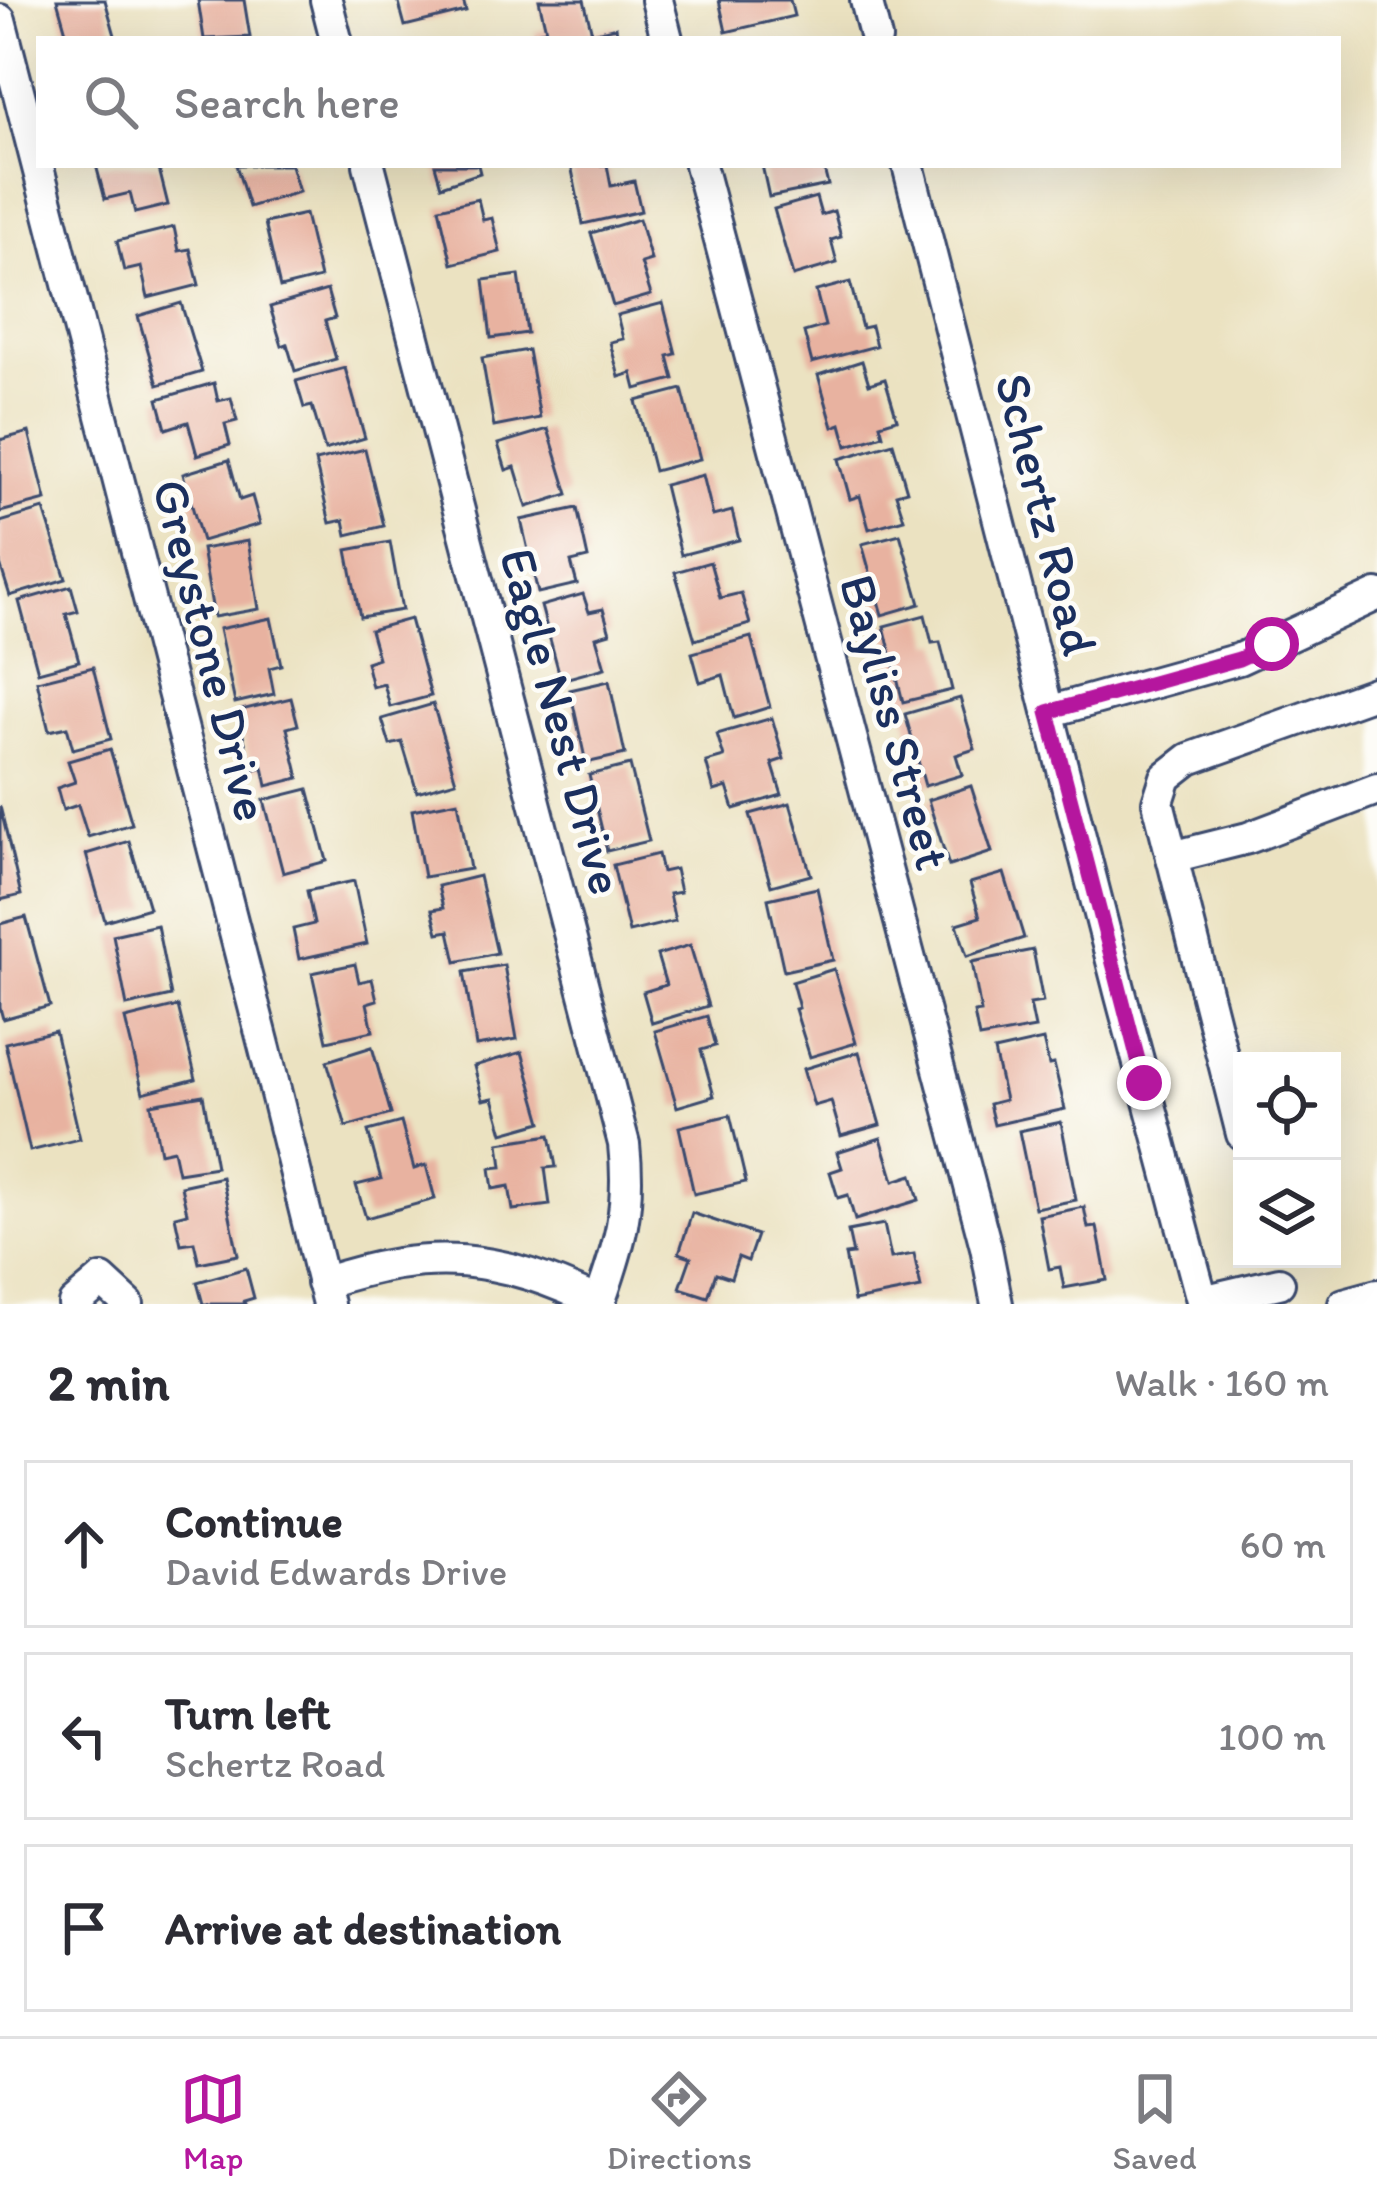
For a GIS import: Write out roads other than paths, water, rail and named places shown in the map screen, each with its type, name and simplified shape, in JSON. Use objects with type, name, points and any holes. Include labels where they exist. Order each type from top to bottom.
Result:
[{"type":"street","points":[[326,0],[335,36]]},
{"type":"street","points":[[657,0],[666,36]]},
{"type":"street","points":[[866,0],[875,36]]},
{"type":"street","name":"Greystone Drive","points":[[0,20],[36,160]]},
{"type":"street","name":"Greystone Drive","points":[[38,168],[325,1293]]},
{"type":"street","name":"Eagle Nest Drive","points":[[369,168],[624,1144],[624,1222],[600,1304]]},
{"type":"street","name":"Bayliss Street","points":[[701,168],[986,1247],[997,1304]]},
{"type":"street","name":"Schertz Road","points":[[909,168],[1203,1302]]},
{"type":"street","points":[[1048,712],[1239,659],[1377,595]]},
{"type":"street","points":[[1233,1099],[1158,802],[1166,777],[1190,760],[1377,692]]},
{"type":"street","points":[[1172,857],[1249,838],[1377,789]]},
{"type":"street","points":[[325,1293],[389,1264],[451,1259],[512,1268],[600,1304]]},
{"type":"street","points":[[74,1304],[102,1280],[128,1304]]},
{"type":"street","points":[[1203,1302],[1279,1282]]},
{"type":"street","points":[[1344,1304],[1377,1294]]}]
